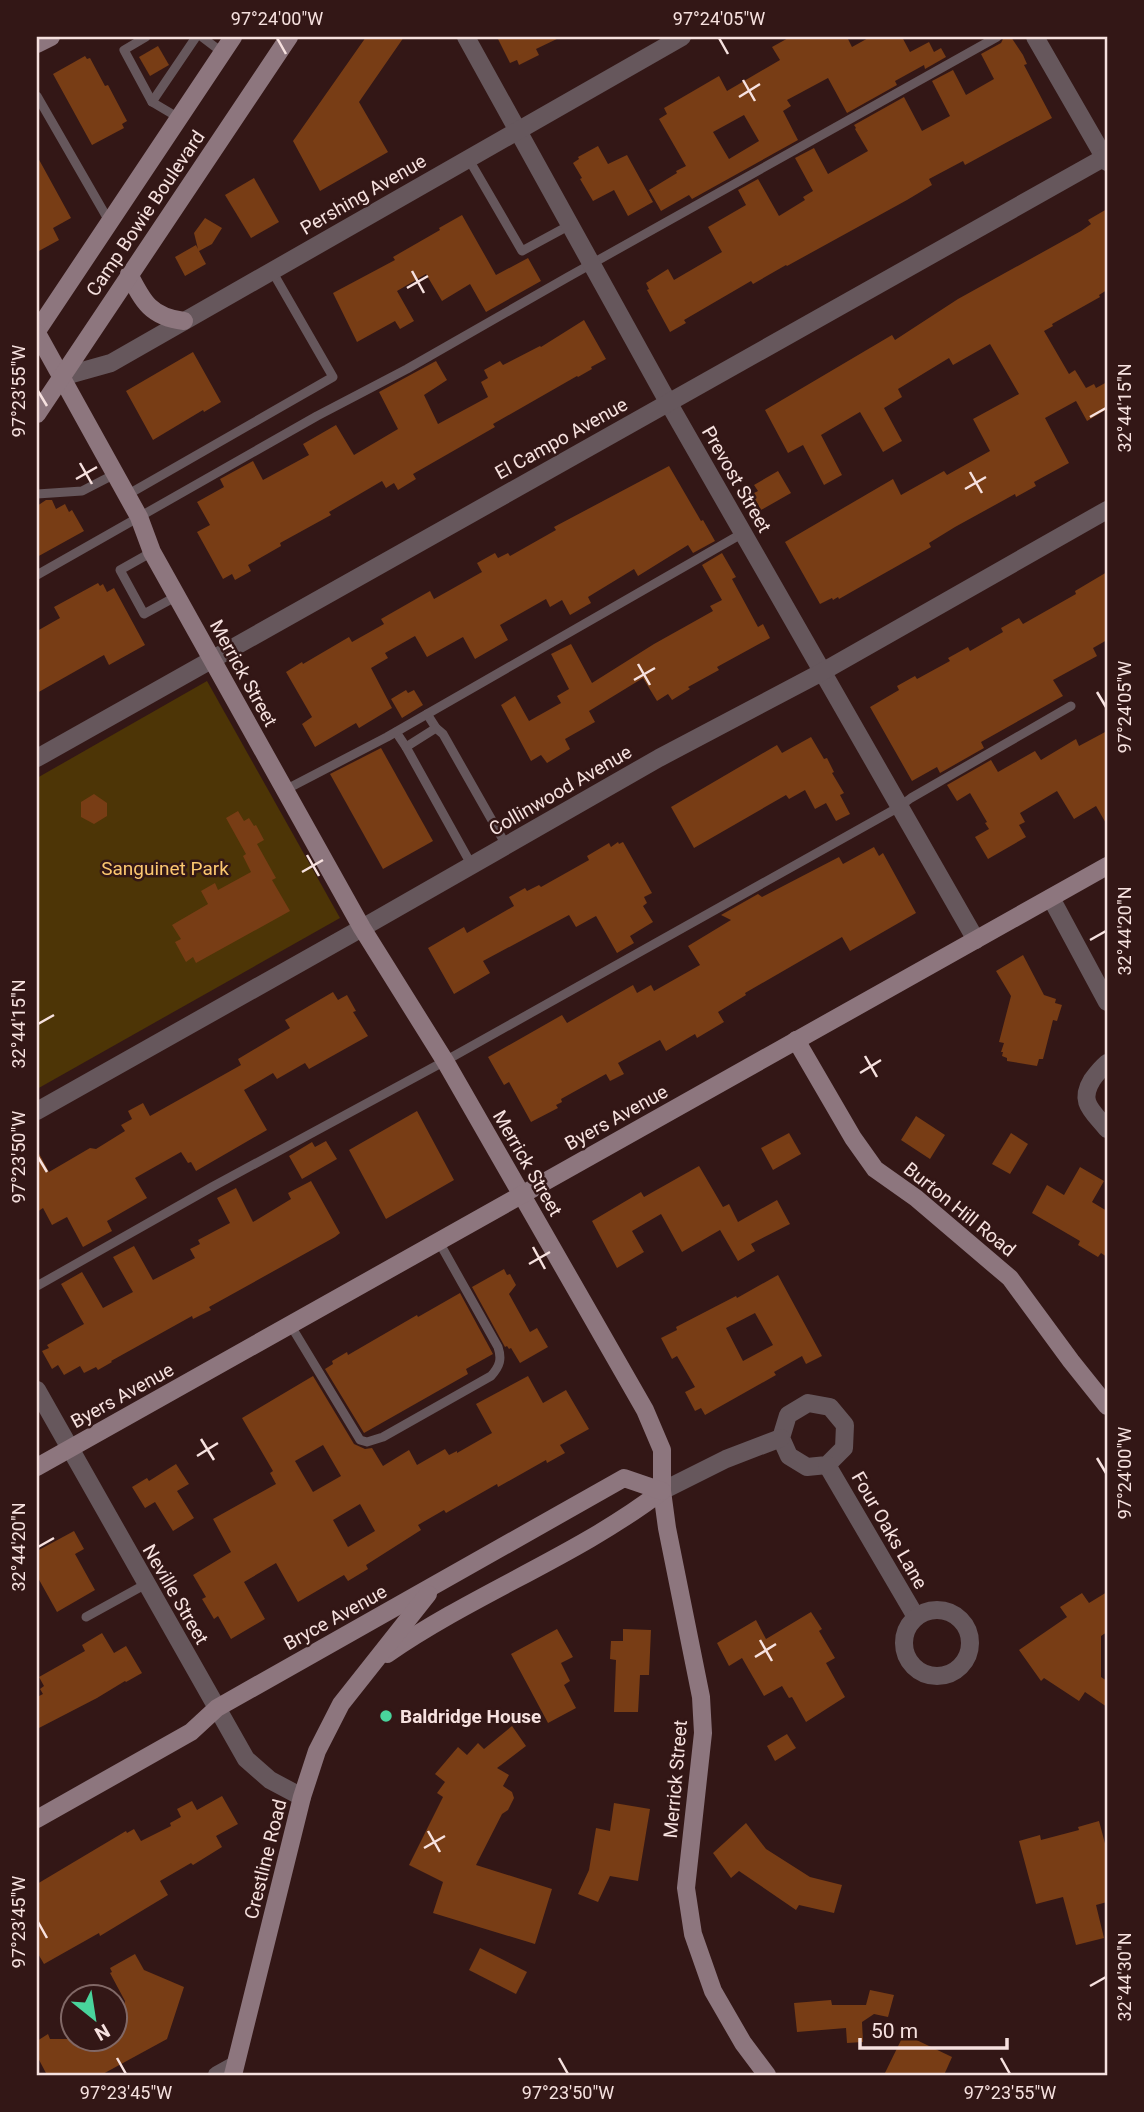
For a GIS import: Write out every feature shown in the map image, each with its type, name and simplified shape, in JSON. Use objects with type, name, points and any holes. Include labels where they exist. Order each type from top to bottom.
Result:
[{"type":"street","points":[[37,44],[51,37]]},
{"type":"street","name":"Camp Bowie Boulevard","points":[[37,332],[233,37]]},
{"type":"street","name":"Camp Bowie Boulevard","points":[[37,414],[289,37]]},
{"type":"street","name":"Prevost Street","points":[[466,37],[668,402],[976,940]]},
{"type":"street","name":"Pershing Avenue","points":[[61,377],[111,363],[682,37]]},
{"type":"street","points":[[1035,37],[1106,159]]},
{"type":"street","name":"El Campo Avenue","points":[[37,758],[668,402],[1106,159]]},
{"type":"street","points":[[129,274],[140,297],[158,315],[184,321]]},
{"type":"street","name":"Merrick Street","points":[[37,332],[139,517],[152,552],[362,928],[445,1061],[522,1194],[645,1410],[662,1450],[662,1491],[667,1528],[702,1709],[703,1733],[685,1888],[693,1934],[713,1991],[743,2043],[767,2075]]},
{"type":"street","name":"Collinwood Avenue","points":[[37,1111],[659,758],[822,672],[1107,510]]},
{"type":"street","name":"Byers Avenue","points":[[37,1467],[1107,866]]},
{"type":"street","points":[[1051,898],[1107,1002]]},
{"type":"street","name":"Burton Hill Road","points":[[796,1040],[853,1138],[875,1169],[916,1198],[1010,1278],[1071,1362],[1107,1406]]},
{"type":"street","points":[[1107,1063],[1086,1090],[1086,1104],[1107,1129]]},
{"type":"street","name":"Neville Street","points":[[37,1390],[246,1759],[270,1780],[302,1797]]},
{"type":"street","points":[[808,1403],[831,1407],[845,1425],[844,1448],[827,1465],[807,1467],[789,1456],[781,1438],[788,1415],[808,1403]]},
{"type":"street","points":[[370,1667],[401,1645],[632,1514],[662,1491],[726,1459],[781,1438]]},
{"type":"street","name":"Four Oaks Lane","points":[[827,1465],[916,1617]]},
{"type":"street","name":"Bryce Avenue","points":[[37,1819],[191,1732],[217,1708],[624,1478],[662,1491]]},
{"type":"street","name":"Crestline Road","points":[[234,2070],[302,1797],[317,1751],[341,1704],[435,1585]]},
{"type":"street","points":[[217,2075],[234,2070]]},
{"type":"lane","points":[[146,37],[124,50],[152,102],[180,118]]},
{"type":"lane","points":[[152,102],[196,37]]},
{"type":"lane","points":[[202,37],[223,52]]},
{"type":"lane","points":[[37,575],[997,37]]},
{"type":"lane","points":[[37,99],[109,221]]},
{"type":"lane","points":[[468,158],[522,251],[570,225]]},
{"type":"lane","points":[[127,495],[333,377],[272,271]]},
{"type":"lane","points":[[37,494],[82,491],[115,474]]},
{"type":"lane","points":[[285,790],[396,732],[743,533]]},
{"type":"lane","points":[[152,552],[120,570],[144,614],[177,596]]},
{"type":"lane","points":[[37,1286],[899,807],[1071,706]]},
{"type":"lane","points":[[427,714],[443,734],[506,845]]},
{"type":"lane","points":[[406,747],[436,728]]},
{"type":"lane","points":[[396,732],[471,864]]},
{"type":"lane","points":[[291,1326],[360,1440],[367,1442],[383,1437],[491,1376],[498,1368],[501,1356],[498,1347],[439,1242]]},
{"type":"lane","points":[[86,1617],[146,1584]]},
{"type":"green space","name":"Sanguinet Park","points":[[207,681],[340,918],[37,1089],[37,778]]},
{"type":"building","points":[[366,37],[404,37],[359,102],[388,152],[320,191],[293,141]]},
{"type":"building","points":[[497,37],[561,37],[536,49],[539,55],[519,65],[517,60],[510,63]]},
{"type":"building","points":[[790,37],[847,37],[852,47],[870,37],[902,37],[910,52],[929,42],[934,52],[941,48],[946,57],[925,69],[924,65],[895,81],[897,85],[847,113],[828,78],[787,100],[791,106],[783,111],[798,140],[692,199],[689,195],[661,211],[649,190],[686,166],[659,119],[667,114],[664,108],[719,76],[727,91],[780,60],[772,47]],"holes":[[[744,115],[759,141],[729,159],[713,132]]]},
{"type":"building","points":[[1004,37],[1011,37],[1023,55],[1027,64],[1024,65],[1052,118],[965,165],[963,161],[929,179],[932,185],[907,200],[753,284],[751,281],[684,320],[686,323],[670,332],[647,290],[649,289],[646,283],[668,269],[674,280],[722,252],[708,227],[746,205],[738,190],[758,179],[779,216],[805,200],[803,197],[813,191],[795,158],[814,148],[828,174],[868,151],[854,125],[904,97],[922,131],[950,116],[932,81],[953,70],[966,95],[994,79],[981,54],[1001,43]]},
{"type":"building","points":[[158,46],[169,65],[150,76],[139,57]]},
{"type":"building","points":[[85,56],[90,58],[105,86],[108,85],[127,121],[122,124],[124,128],[92,145],[53,74]]},
{"type":"building","points":[[598,146],[608,164],[627,155],[653,202],[628,216],[614,190],[593,201],[573,163],[578,157]]},
{"type":"building","points":[[37,156],[71,218],[53,228],[59,240],[37,252]]},
{"type":"building","points":[[254,178],[279,222],[251,238],[225,195]]},
{"type":"building","points":[[1107,209],[1107,290],[1044,331],[1069,374],[1075,370],[1086,388],[1094,384],[1096,388],[1107,382],[1107,409],[1087,421],[1076,401],[1045,418],[1069,463],[1034,482],[1036,486],[1016,497],[1015,494],[955,527],[929,543],[931,547],[839,599],[832,598],[820,604],[785,542],[893,479],[901,495],[944,471],[947,475],[990,451],[973,419],[1019,394],[990,344],[953,365],[949,358],[898,389],[902,397],[884,408],[902,441],[883,452],[860,412],[821,435],[842,475],[824,485],[803,445],[788,453],[765,410],[892,335],[895,340],[958,299],[1081,231],[1091,224],[1088,220]]},
{"type":"building","points":[[462,215],[496,275],[528,258],[541,281],[486,312],[470,284],[442,301],[426,274],[397,291],[414,321],[400,329],[395,321],[357,342],[333,293],[395,260],[393,257]]},
{"type":"building","points":[[205,218],[222,228],[212,244],[199,251],[206,264],[185,276],[175,257],[196,245],[198,249],[194,233]]},
{"type":"building","points":[[584,320],[606,359],[413,474],[416,479],[398,490],[394,483],[386,488],[382,481],[329,512],[331,515],[280,543],[281,546],[248,565],[251,571],[235,580],[232,574],[223,579],[197,532],[210,525],[197,502],[224,487],[220,479],[253,461],[263,480],[309,455],[303,444],[336,425],[354,455],[398,429],[379,392],[436,361],[447,380],[424,395],[438,424],[488,397],[481,382],[488,378],[484,370],[500,361],[503,365],[541,347]]},
{"type":"building","points":[[193,352],[221,402],[153,440],[126,391]]},
{"type":"building","points":[[669,466],[715,541],[693,553],[688,545],[638,576],[634,569],[588,597],[591,603],[570,615],[562,600],[550,607],[546,599],[500,625],[508,640],[475,659],[463,637],[427,657],[415,636],[385,653],[388,658],[371,668],[392,708],[359,728],[356,723],[315,747],[302,724],[312,717],[286,672],[349,637],[352,642],[384,624],[381,619],[430,591],[434,599],[482,572],[477,563],[495,553],[498,558],[508,553],[510,556],[556,530],[554,527]]},
{"type":"building","points":[[778,471],[791,493],[761,510],[752,494],[758,491],[754,485]]},
{"type":"building","points":[[46,500],[52,500],[56,509],[65,504],[69,512],[72,510],[84,531],[37,557],[37,506]]},
{"type":"building","points":[[722,553],[736,577],[732,579],[758,627],[763,624],[770,638],[717,667],[719,670],[688,687],[690,689],[672,700],[668,694],[657,701],[643,678],[589,711],[595,722],[565,739],[570,749],[547,763],[541,755],[531,761],[501,705],[515,696],[529,721],[561,703],[557,696],[569,689],[551,654],[571,644],[592,683],[713,611],[710,606],[722,600],[702,565]]},
{"type":"building","points":[[1107,572],[1107,640],[1093,648],[1097,656],[1053,680],[1063,696],[981,742],[984,748],[940,773],[937,767],[912,781],[870,707],[899,690],[897,686],[915,676],[917,679],[950,661],[948,658],[968,647],[970,651],[1003,632],[1001,628],[1019,618],[1023,624],[1076,594],[1075,591]]},
{"type":"building","points":[[98,583],[100,586],[103,584],[107,592],[114,588],[145,645],[109,665],[104,655],[37,693],[37,631],[60,618],[54,607]]},
{"type":"building","points":[[406,690],[408,693],[414,690],[423,705],[402,718],[391,699]]},
{"type":"building","points":[[1107,731],[1107,825],[1096,806],[1074,819],[1057,791],[1020,813],[1025,822],[1019,825],[1026,837],[988,859],[975,837],[989,829],[985,823],[987,822],[970,793],[957,801],[947,785],[991,760],[998,772],[1035,751],[1041,760],[1076,739],[1079,746]]},
{"type":"building","points":[[811,737],[824,759],[827,758],[844,793],[840,795],[850,814],[836,821],[826,803],[815,809],[805,790],[789,799],[786,795],[694,848],[671,807],[777,745],[782,753]]},
{"type":"building","points":[[381,748],[433,841],[383,869],[330,774]]},
{"type":"building","points":[[94,794],[107,803],[107,816],[94,824],[81,817],[81,802]]},
{"type":"building","points":[[238,811],[244,821],[249,818],[254,826],[256,825],[264,840],[257,844],[276,878],[272,880],[290,911],[196,963],[193,957],[186,962],[175,942],[181,939],[172,925],[208,904],[201,891],[215,883],[218,890],[251,872],[243,856],[246,854],[226,818]]},
{"type":"building","points":[[623,842],[652,893],[644,897],[647,903],[643,906],[653,922],[630,936],[634,943],[617,953],[596,916],[576,927],[569,915],[483,961],[490,973],[454,994],[428,948],[464,927],[467,933],[514,906],[509,897],[525,888],[527,891],[539,885],[541,887],[589,860],[587,856],[609,843],[611,847]]},
{"type":"building","points":[[874,847],[879,856],[883,853],[916,913],[850,951],[842,937],[745,993],[746,995],[718,1012],[724,1022],[697,1038],[695,1034],[666,1051],[660,1040],[618,1063],[624,1074],[610,1081],[606,1074],[561,1099],[562,1102],[556,1105],[558,1108],[531,1122],[509,1082],[504,1085],[488,1057],[562,1015],[567,1023],[633,985],[637,993],[651,985],[654,991],[700,965],[688,946],[731,920],[721,915],[758,894],[762,897],[839,857],[843,864]]},
{"type":"building","points":[[1023,955],[1044,995],[1056,999],[1055,1003],[1062,1005],[1057,1021],[1053,1020],[1043,1059],[1039,1059],[1037,1066],[1007,1061],[1001,1052],[1004,1043],[999,1042],[1011,996],[996,971]]},
{"type":"building","points":[[333,992],[338,1000],[347,995],[356,1011],[353,1012],[368,1036],[309,1069],[305,1063],[277,1079],[273,1073],[244,1090],[267,1130],[196,1171],[181,1152],[135,1178],[147,1198],[107,1221],[112,1231],[83,1247],[67,1217],[52,1225],[43,1208],[37,1212],[37,1150],[49,1172],[90,1148],[96,1149],[125,1131],[121,1125],[132,1119],[128,1111],[143,1103],[150,1116],[241,1065],[238,1059],[290,1028],[285,1020]]},
{"type":"building","points":[[417,1111],[454,1180],[386,1219],[349,1150]]},
{"type":"building","points":[[916,1116],[945,1135],[930,1159],[901,1140]]},
{"type":"building","points":[[789,1133],[801,1154],[773,1170],[761,1148]]},
{"type":"building","points":[[1011,1133],[1028,1144],[1010,1174],[992,1164]]},
{"type":"building","points":[[326,1141],[337,1159],[302,1179],[289,1156],[312,1142],[315,1147]]},
{"type":"building","points":[[699,1166],[723,1207],[729,1204],[738,1222],[777,1200],[790,1224],[751,1244],[755,1251],[738,1261],[720,1230],[682,1252],[661,1214],[632,1231],[644,1252],[617,1268],[592,1221],[641,1192],[644,1197]]},
{"type":"building","points":[[1080,1167],[1104,1181],[1092,1202],[1107,1211],[1107,1257],[1101,1253],[1098,1257],[1078,1245],[1080,1241],[1032,1213],[1047,1185],[1064,1195]]},
{"type":"building","points":[[311,1181],[340,1233],[335,1237],[209,1307],[211,1310],[193,1319],[192,1316],[98,1370],[96,1367],[84,1373],[80,1366],[64,1375],[58,1365],[52,1369],[42,1351],[49,1348],[47,1345],[84,1324],[61,1284],[82,1272],[103,1308],[133,1292],[113,1257],[134,1246],[153,1280],[195,1258],[190,1249],[200,1244],[198,1240],[230,1223],[217,1198],[236,1188],[253,1222],[291,1199],[288,1193]]},
{"type":"building","points":[[504,1269],[516,1285],[509,1294],[530,1332],[537,1328],[548,1347],[520,1363],[511,1348],[505,1347],[472,1287]]},
{"type":"building","points":[[778,1275],[822,1356],[806,1364],[802,1356],[774,1372],[776,1375],[705,1415],[701,1408],[695,1411],[685,1392],[695,1387],[677,1356],[672,1359],[661,1338],[677,1330],[676,1327],[736,1296],[737,1298]],"holes":[[[755,1313],[773,1345],[743,1361],[726,1328]]]},
{"type":"building","points":[[460,1293],[493,1354],[466,1369],[468,1374],[364,1433],[325,1369],[347,1352],[348,1355]]},
{"type":"building","points":[[313,1376],[354,1444],[365,1449],[372,1448],[383,1466],[409,1450],[417,1465],[445,1449],[449,1455],[457,1453],[492,1433],[476,1404],[528,1376],[543,1403],[566,1390],[589,1429],[560,1445],[565,1453],[418,1525],[421,1530],[366,1565],[368,1569],[348,1581],[344,1575],[298,1602],[276,1563],[244,1582],[265,1619],[231,1639],[218,1616],[214,1619],[202,1599],[206,1597],[193,1575],[231,1552],[213,1519],[276,1484],[270,1473],[273,1471],[242,1418]],"holes":[[[323,1445],[341,1476],[313,1492],[295,1461]],[[360,1504],[375,1531],[348,1547],[333,1520]]]},
{"type":"building","points":[[176,1464],[189,1484],[177,1491],[194,1518],[173,1531],[155,1502],[145,1508],[132,1487],[147,1478],[149,1481]]},
{"type":"building","points":[[74,1531],[84,1549],[75,1554],[95,1590],[57,1612],[37,1576],[37,1551]]},
{"type":"building","points":[[1107,1592],[1107,1632],[1101,1636],[1101,1677],[1107,1681],[1107,1707],[1085,1692],[1079,1701],[1044,1678],[1041,1681],[1019,1650],[1067,1617],[1060,1607],[1082,1593],[1089,1603]]},
{"type":"building","points":[[811,1612],[835,1658],[826,1663],[845,1697],[806,1722],[792,1697],[789,1698],[782,1686],[764,1696],[742,1658],[729,1666],[717,1643],[756,1620],[766,1639]]},
{"type":"building","points":[[557,1629],[573,1657],[561,1663],[570,1681],[564,1685],[576,1708],[548,1723],[511,1654]]},
{"type":"building","points":[[623,1629],[651,1630],[649,1675],[640,1675],[638,1712],[614,1712],[616,1660],[610,1659],[611,1641],[623,1641]]},
{"type":"building","points":[[102,1633],[114,1653],[126,1646],[142,1673],[37,1729],[37,1697],[43,1694],[40,1689],[44,1686],[39,1677],[85,1651],[82,1645]]},
{"type":"building","points":[[512,1726],[526,1746],[497,1768],[509,1775],[503,1786],[512,1792],[514,1798],[508,1810],[502,1814],[476,1865],[552,1889],[535,1944],[433,1913],[443,1882],[409,1865],[443,1797],[437,1793],[445,1782],[435,1774],[458,1747],[467,1755],[478,1743],[484,1749]]},
{"type":"building","points":[[787,1734],[796,1748],[775,1761],[767,1746]]},
{"type":"building","points":[[222,1796],[238,1824],[216,1836],[222,1847],[160,1881],[168,1895],[100,1936],[99,1933],[44,1964],[37,1952],[37,1884],[126,1831],[127,1833],[134,1829],[141,1841],[171,1826],[170,1823],[181,1817],[177,1809],[192,1801],[197,1810]]},
{"type":"building","points":[[614,1803],[650,1809],[638,1881],[610,1876],[598,1902],[578,1894],[589,1870],[596,1828],[610,1831]]},
{"type":"building","points":[[1099,1821],[1107,1851],[1107,1902],[1096,1905],[1104,1938],[1076,1945],[1063,1897],[1036,1904],[1019,1841],[1040,1835],[1041,1840],[1079,1830],[1078,1827]]},
{"type":"building","points":[[746,1823],[766,1849],[810,1877],[842,1885],[834,1913],[799,1905],[796,1910],[739,1871],[731,1878],[713,1853]]},
{"type":"building","points":[[480,1948],[527,1972],[516,1994],[469,1970]]},
{"type":"building","points":[[135,1954],[144,1970],[184,1987],[167,2039],[101,2075],[47,2075],[37,2056],[37,2041],[48,2034],[50,2039],[60,2039],[60,2052],[130,2052],[130,1982],[115,1982],[110,1968]]},
{"type":"building","points":[[870,1990],[894,1995],[888,2017],[874,2014],[862,2022],[863,2042],[847,2043],[846,2028],[797,2032],[794,2003],[831,2000],[832,2005],[866,2005]]},
{"type":"building","points":[[904,2034],[952,2057],[944,2075],[884,2075]]},
{"type":"place","name":"Baldridge House","points":[[386,1716]]}]
